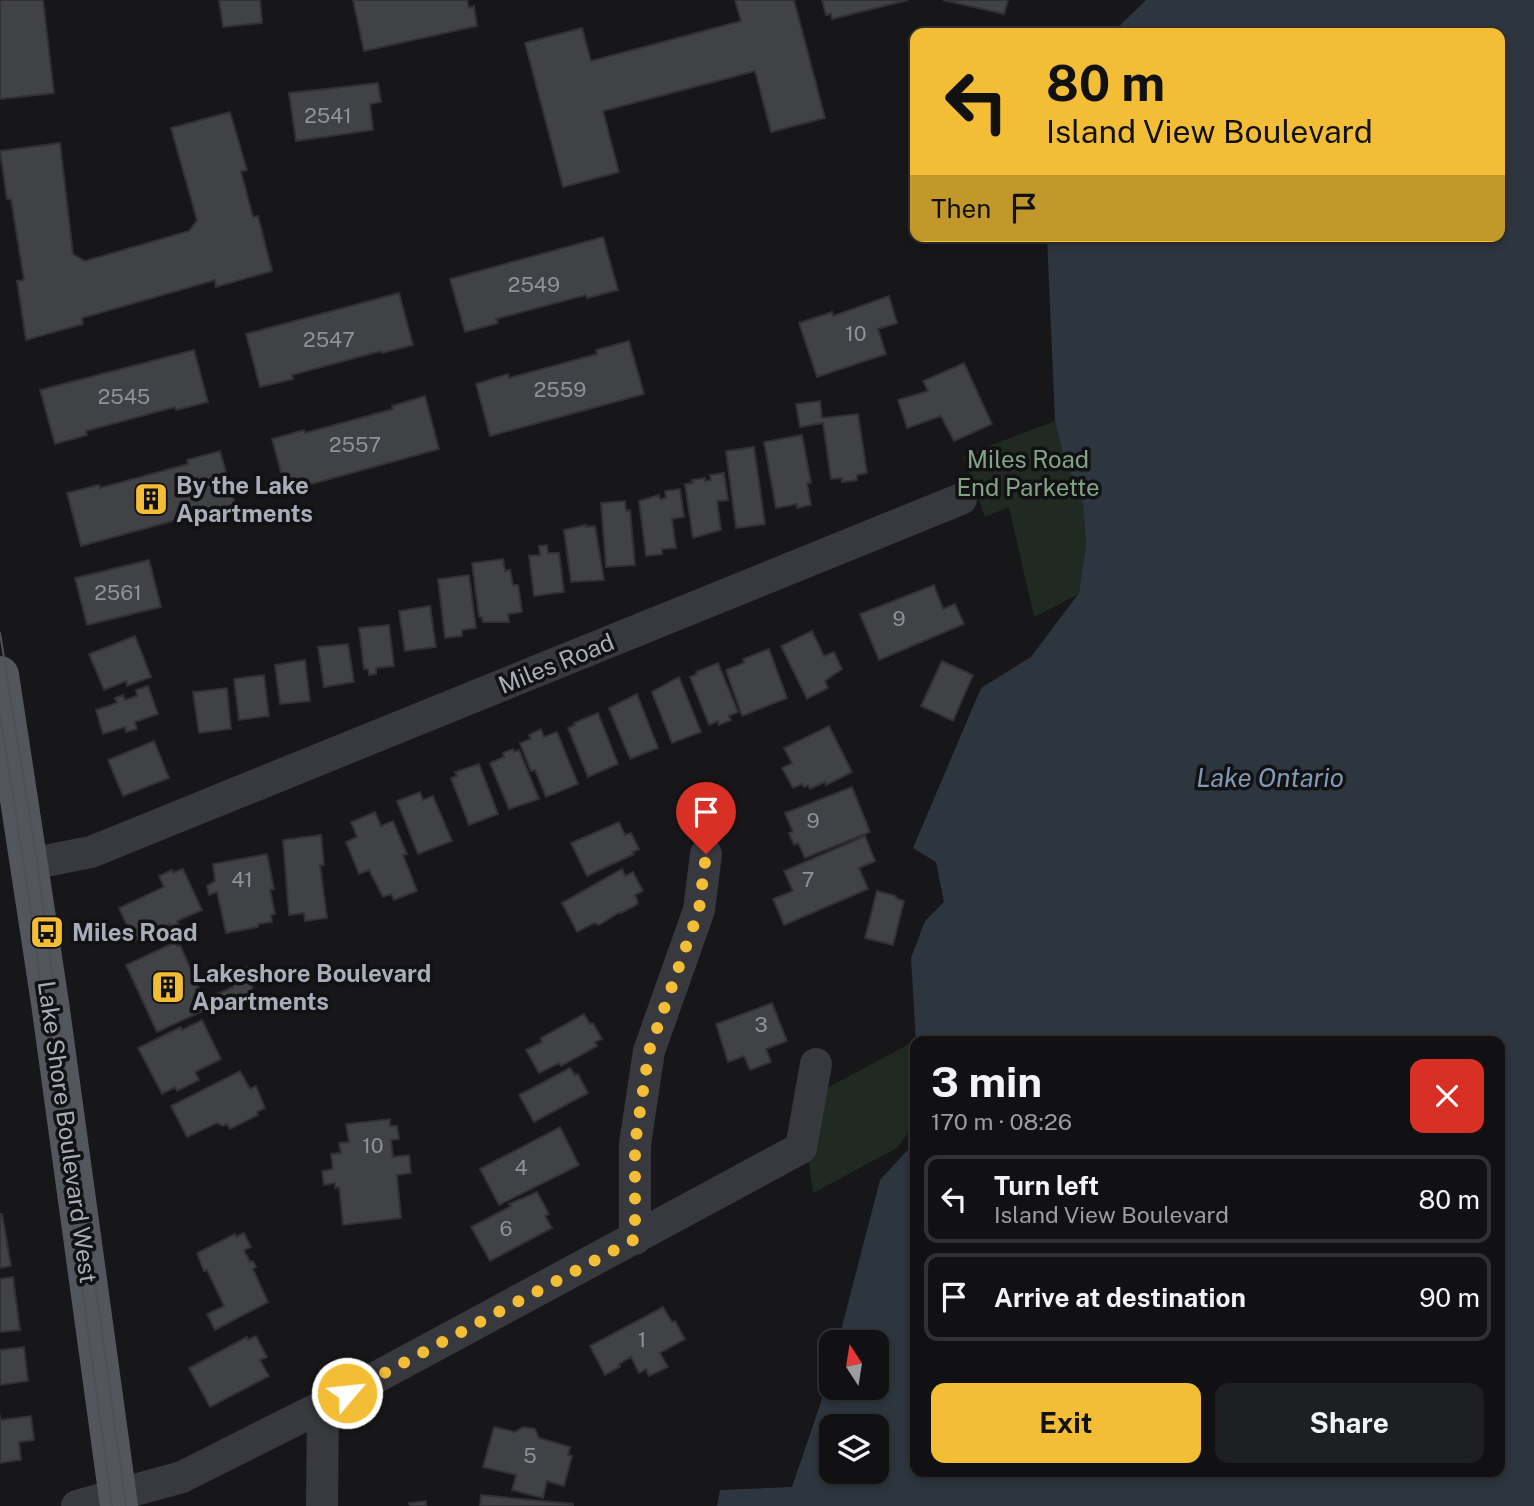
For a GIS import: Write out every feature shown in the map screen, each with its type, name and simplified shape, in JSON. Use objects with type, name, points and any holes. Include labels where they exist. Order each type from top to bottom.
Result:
[{"type":"main road","name":"Lake Shore Boulevard West","points":[[0,675],[7,771],[30,864],[118,1501]]},
{"type":"street","name":"Miles Road","points":[[30,864],[91,852],[961,499]]},
{"type":"street","points":[[635,1239],[635,1144],[649,1051],[699,910],[706,854]]},
{"type":"street","points":[[77,1506],[118,1501],[183,1477],[323,1406],[801,1148],[816,1064]]},
{"type":"street","points":[[322,1506],[323,1406]]},
{"type":"green space","name":"Miles Road End Parkette","points":[[1055,421],[1064,457],[1083,504],[1086,545],[1079,594],[1034,617],[1009,507],[985,517],[963,456]]},
{"type":"green space","points":[[910,1044],[910,1130],[897,1148],[813,1193],[801,1102]]},
{"type":"water","name":"Lake Ontario","points":[[1146,0],[1534,0],[1534,1506],[717,1506],[720,1490],[792,1487],[822,1400],[889,1400],[889,1330],[841,1330],[880,1180],[910,1147],[910,1477],[1505,1477],[1505,1036],[916,1036],[911,958],[925,921],[944,902],[936,862],[913,848],[981,688],[1031,657],[1079,593],[1086,545],[1083,504],[1064,457],[1055,421],[1047,242],[1505,242],[1505,28],[1117,28]]},
{"type":"building","points":[[0,0],[43,0],[54,93],[0,99]]},
{"type":"building","points":[[219,0],[260,0],[262,23],[223,27]]},
{"type":"building","points":[[353,0],[467,0],[469,8],[474,6],[477,26],[364,51]]},
{"type":"building","points":[[735,0],[794,0],[825,118],[771,132],[755,71],[603,111],[619,172],[563,187],[525,43],[582,28],[591,61],[741,21]]},
{"type":"building","points":[[822,0],[908,0],[832,19],[831,14],[826,15]]},
{"type":"building","points":[[943,0],[1008,0],[1004,14]]},
{"type":"building","points":[[378,83],[381,102],[370,104],[373,130],[296,141],[289,93]]},
{"type":"building","points":[[230,112],[247,170],[241,172],[253,217],[258,216],[272,271],[216,287],[215,280],[82,318],[83,324],[26,340],[17,281],[24,280],[0,151],[60,143],[73,254],[85,261],[189,231],[197,220],[171,128]]},
{"type":"building","points":[[603,237],[618,290],[587,298],[586,295],[496,319],[498,323],[465,332],[450,279]]},
{"type":"building","points":[[399,293],[413,345],[292,375],[293,379],[260,387],[246,334]]},
{"type":"building","points":[[889,296],[897,323],[878,329],[886,354],[817,377],[799,323],[832,312],[833,316]]},
{"type":"building","points":[[629,341],[644,394],[490,436],[476,384],[508,374],[509,378],[597,354],[596,350]]},
{"type":"building","points":[[194,350],[208,402],[176,410],[175,407],[86,431],[87,435],[55,444],[40,390]]},
{"type":"building","points":[[964,363],[992,424],[954,441],[941,416],[907,428],[898,400],[928,391],[923,381]]},
{"type":"building","points":[[425,396],[439,449],[286,491],[272,439],[304,430],[305,433],[393,409],[392,406]]},
{"type":"building","points":[[820,401],[822,418],[858,414],[867,473],[857,475],[857,480],[842,482],[842,478],[831,479],[823,423],[800,427],[796,404]]},
{"type":"building","points":[[802,435],[811,483],[807,483],[811,505],[797,508],[797,504],[776,508],[764,442]]},
{"type":"building","points":[[754,447],[765,524],[736,528],[726,451]]},
{"type":"building","name":"By the Lake Apartments","points":[[220,451],[235,504],[81,546],[67,493],[99,485],[100,488],[188,464],[187,460]]},
{"type":"building","points":[[724,473],[728,500],[717,501],[721,530],[693,538],[685,484],[705,478],[705,481],[711,480],[710,475]]},
{"type":"building","points":[[680,489],[684,517],[672,519],[676,548],[662,549],[662,554],[646,556],[639,501],[659,495],[660,499],[666,498],[665,491]]},
{"type":"building","points":[[625,501],[626,511],[630,510],[635,565],[606,567],[601,503]]},
{"type":"building","points":[[586,525],[595,526],[604,580],[571,582],[564,530]]},
{"type":"building","points":[[547,545],[548,553],[559,553],[564,592],[534,596],[529,556],[540,555],[539,546]]},
{"type":"building","points":[[503,559],[505,571],[510,570],[513,585],[518,585],[522,612],[508,614],[509,622],[483,622],[482,617],[479,617],[472,563]]},
{"type":"building","name":"By the Lake Apartments","points":[[149,560],[161,607],[87,625],[75,578]]},
{"type":"building","points":[[469,575],[476,628],[462,630],[462,636],[445,638],[438,579]]},
{"type":"building","points":[[934,585],[943,609],[955,604],[964,624],[879,660],[860,614]]},
{"type":"building","points":[[430,606],[436,647],[405,651],[399,611]]},
{"type":"building","points":[[389,625],[394,666],[376,668],[376,674],[369,675],[368,669],[364,669],[359,628]]},
{"type":"building","points":[[812,631],[824,656],[834,652],[842,669],[825,681],[828,688],[807,699],[781,646]]},
{"type":"building","points":[[135,636],[151,677],[127,686],[126,681],[104,690],[89,654]]},
{"type":"building","points":[[348,644],[354,682],[324,687],[318,647]]},
{"type":"building","points":[[769,649],[787,698],[742,716],[726,670],[744,663],[743,659]]},
{"type":"building","points":[[305,660],[310,701],[280,704],[275,665]]},
{"type":"building","points":[[942,661],[973,675],[953,721],[921,706]]},
{"type":"building","points":[[718,663],[738,712],[729,716],[731,720],[719,725],[718,721],[709,725],[690,677]]},
{"type":"building","points":[[264,675],[269,716],[239,720],[234,679]]},
{"type":"building","points":[[679,677],[701,732],[672,743],[652,692]]},
{"type":"building","points":[[148,686],[158,714],[135,722],[137,729],[126,732],[125,727],[103,734],[96,710],[117,703],[115,698],[123,695],[125,700],[137,696],[136,690]]},
{"type":"building","points":[[227,688],[231,729],[199,733],[193,692]]},
{"type":"building","points":[[637,694],[658,748],[630,759],[609,708]]},
{"type":"building","points":[[598,713],[618,764],[588,777],[568,728]]},
{"type":"building","points":[[829,726],[852,772],[826,785],[825,782],[810,789],[808,785],[804,787],[802,784],[793,788],[782,768],[792,763],[784,748]]},
{"type":"building","points":[[541,729],[544,737],[557,732],[578,784],[546,797],[535,770],[531,771],[520,743],[531,739],[529,735]]},
{"type":"building","points":[[154,741],[169,778],[123,796],[108,760]]},
{"type":"building","points":[[513,749],[514,752],[519,750],[539,799],[509,809],[490,763],[504,757],[503,753]]},
{"type":"building","points":[[479,764],[498,814],[469,825],[451,778],[457,776],[455,772]]},
{"type":"building","points":[[852,787],[870,832],[805,858],[798,843],[794,845],[789,833],[793,832],[785,813]]},
{"type":"building","points":[[420,792],[423,800],[433,796],[452,841],[418,854],[397,801]]},
{"type":"building","points":[[375,812],[381,826],[393,821],[407,854],[403,855],[417,891],[394,900],[391,894],[383,897],[369,870],[359,874],[346,842],[357,837],[351,822]]},
{"type":"building","points":[[619,822],[625,835],[631,833],[639,849],[633,852],[634,854],[587,876],[571,843]]},
{"type":"building","points":[[321,835],[324,865],[320,865],[327,918],[305,921],[304,913],[289,915],[283,840]]},
{"type":"building","points":[[865,836],[875,861],[859,868],[868,889],[784,925],[773,899],[793,891],[784,871]]},
{"type":"building","points":[[267,854],[274,889],[270,890],[275,914],[271,915],[272,922],[226,933],[217,892],[209,895],[207,886],[215,881],[213,864]]},
{"type":"building","points":[[183,869],[202,910],[177,921],[179,925],[171,928],[170,924],[134,941],[119,908],[164,887],[159,876],[172,870],[173,873]]},
{"type":"building","points":[[622,869],[625,876],[633,872],[643,891],[635,895],[638,902],[636,905],[599,925],[594,923],[577,932],[562,903]]},
{"type":"building","points":[[877,891],[904,901],[893,945],[865,938]]},
{"type":"building","name":"Lakeshore Boulevard Apartments","points":[[176,942],[177,946],[180,945],[199,988],[196,989],[202,1001],[233,987],[230,970],[250,967],[253,995],[236,1003],[235,996],[157,1032],[126,965]]},
{"type":"building","points":[[772,1003],[787,1041],[766,1049],[771,1062],[750,1070],[744,1056],[728,1062],[716,1024]]},
{"type":"building","points":[[584,1014],[602,1039],[595,1042],[597,1046],[561,1066],[559,1063],[539,1073],[526,1050],[542,1042],[541,1038]]},
{"type":"building","points":[[202,1020],[221,1059],[195,1072],[199,1080],[177,1091],[175,1087],[162,1094],[138,1048]]},
{"type":"building","points":[[570,1068],[575,1075],[578,1074],[588,1093],[534,1122],[519,1095]]},
{"type":"building","points":[[240,1071],[250,1089],[256,1086],[265,1108],[257,1112],[258,1115],[230,1129],[227,1124],[223,1126],[217,1123],[187,1137],[171,1106]]},
{"type":"building","points":[[390,1119],[390,1126],[397,1126],[399,1139],[391,1140],[393,1157],[409,1155],[411,1173],[397,1175],[401,1218],[343,1225],[339,1187],[335,1188],[335,1183],[324,1185],[322,1171],[333,1169],[331,1154],[341,1153],[339,1143],[349,1142],[346,1124]]},
{"type":"building","points":[[560,1127],[579,1165],[499,1205],[480,1169]]},
{"type":"building","points":[[537,1192],[549,1214],[545,1216],[552,1228],[490,1261],[471,1227],[511,1206],[509,1204]]},
{"type":"building","points":[[0,1214],[11,1266],[0,1268]]},
{"type":"building","points":[[244,1233],[251,1247],[244,1250],[256,1267],[253,1269],[268,1302],[215,1330],[207,1314],[224,1306],[197,1253],[235,1234],[236,1237]]},
{"type":"building","points":[[13,1277],[20,1330],[0,1332],[0,1279]]},
{"type":"building","points":[[663,1307],[685,1339],[660,1353],[668,1367],[649,1376],[646,1369],[639,1373],[631,1357],[605,1375],[590,1346]]},
{"type":"building","points":[[256,1336],[267,1357],[260,1360],[269,1376],[210,1407],[189,1368],[247,1337],[248,1340]]},
{"type":"building","points":[[24,1347],[28,1381],[0,1385],[0,1350]]},
{"type":"building","points":[[31,1416],[34,1440],[19,1442],[21,1460],[0,1463],[0,1420]]},
{"type":"building","points":[[494,1427],[515,1432],[523,1427],[535,1429],[539,1438],[570,1447],[568,1455],[572,1456],[564,1486],[547,1481],[543,1498],[512,1490],[516,1475],[483,1467]]},
{"type":"building","points":[[481,1495],[573,1504],[573,1506],[480,1506]]},
{"type":"building","points":[[426,1501],[426,1506],[410,1506],[409,1503]]},
{"type":"tram line","points":[[0,633],[37,862],[126,1506]]},
{"type":"tram line","points":[[0,716],[25,871],[112,1506]]},
{"type":"place","name":"By the Lake Apartments","points":[[151,499]]},
{"type":"place","name":"Miles Road","points":[[47,932]]},
{"type":"place","name":"Lakeshore Boulevard Apartments","points":[[168,987]]},
{"type":"route","points":[[347,1393],[635,1239],[635,1144],[649,1051],[699,910],[706,854]]}]
